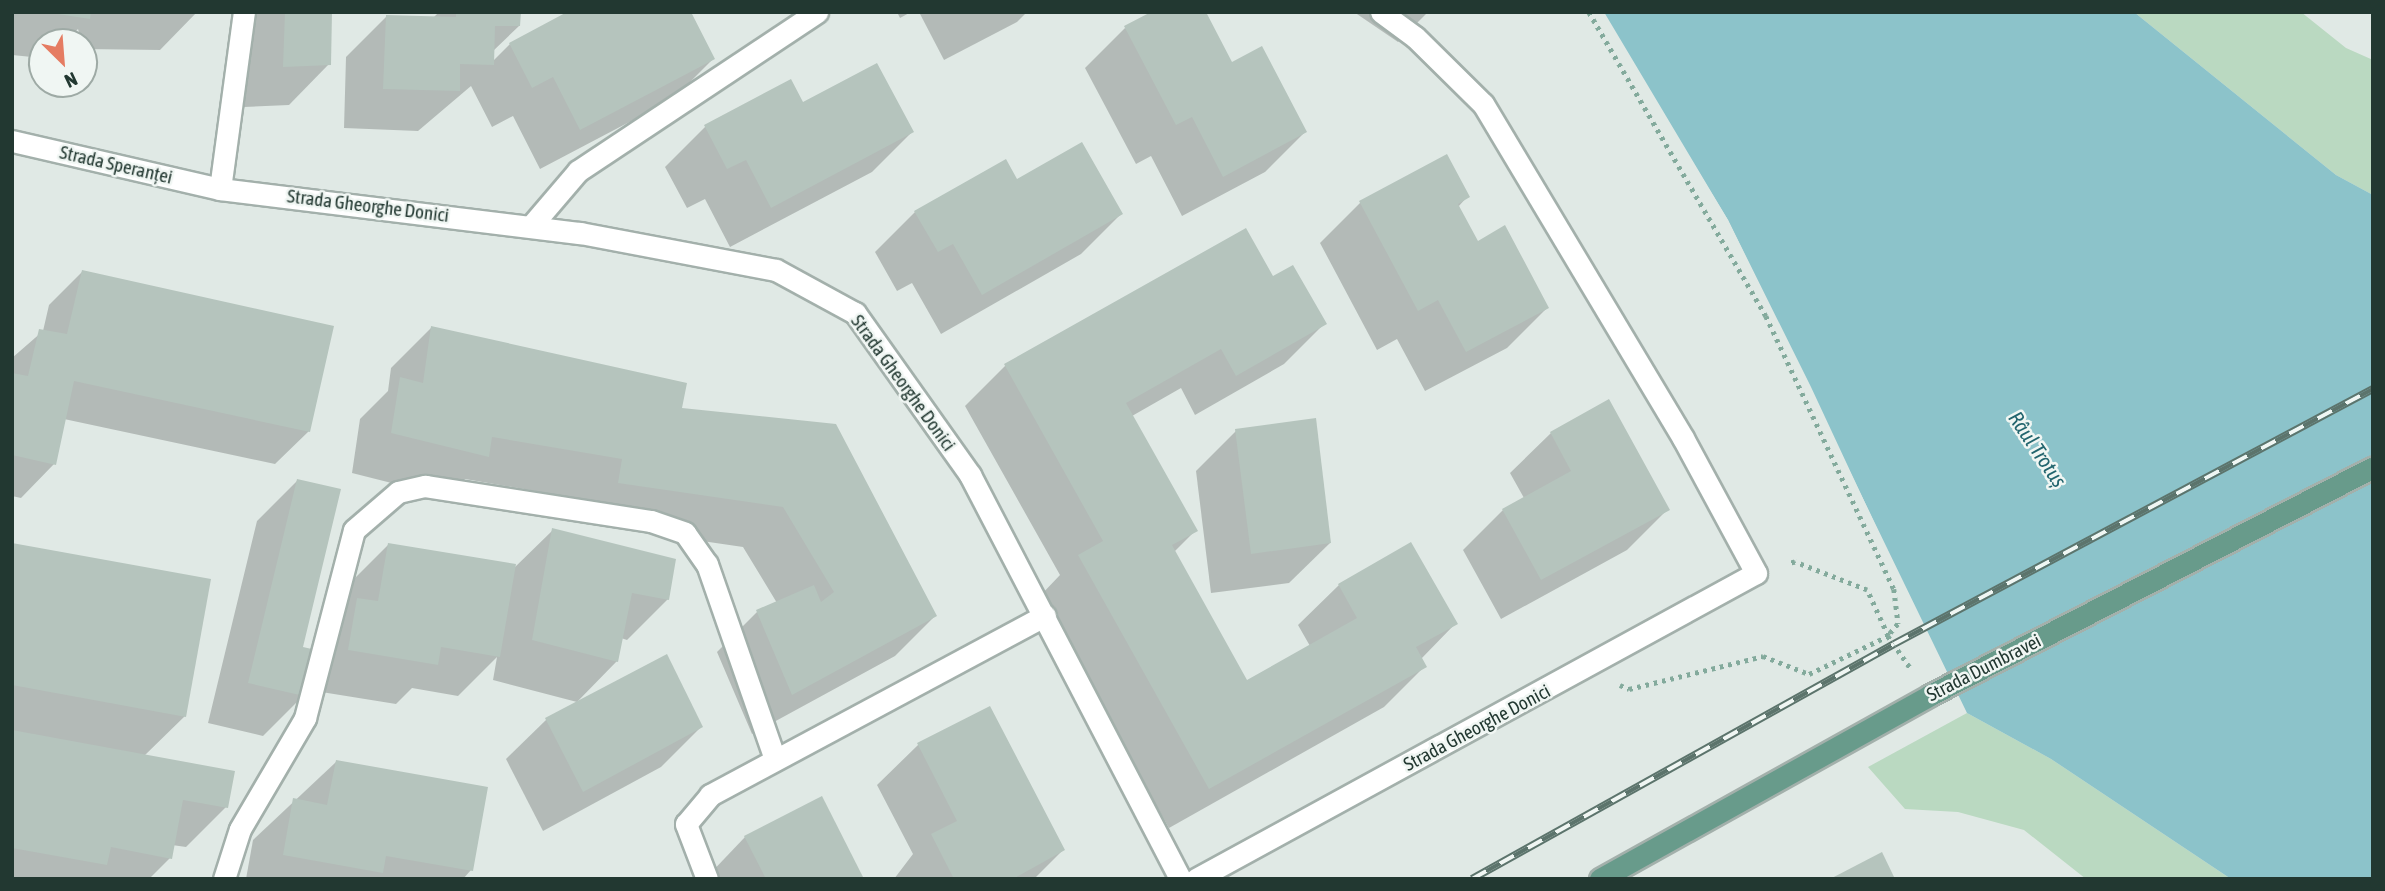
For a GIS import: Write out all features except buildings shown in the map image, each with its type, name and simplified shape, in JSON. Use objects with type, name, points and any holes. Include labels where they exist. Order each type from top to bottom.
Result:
[{"type":"main road","name":"Strada Dumbravei","points":[[1600,879],[1930,695],[2373,467]]},
{"type":"street","points":[[220,189],[244,12]]},
{"type":"street","points":[[531,226],[578,170],[817,12]]},
{"type":"street","points":[[1381,12],[1415,37],[1483,104],[1683,438],[1756,573]]},
{"type":"street","name":"Strada Speranței","points":[[12,141],[220,189]]},
{"type":"street","name":"Strada Gheorghe Donici","points":[[220,189],[531,226],[776,270],[855,313],[970,475],[1180,879]]},
{"type":"street","points":[[225,879],[240,828],[305,719],[355,530],[398,492],[425,486],[651,521],[685,533],[707,564],[775,759]]},
{"type":"street","name":"Strada Gheorghe Donici","points":[[1196,879],[1584,670],[1756,573]]},
{"type":"street","points":[[707,879],[687,824],[710,795],[1045,615]]},
{"type":"path","points":[[1584,670],[1629,689],[1763,656],[1809,674],[1888,636],[1898,624],[1900,607],[1772,329],[1589,12]]},
{"type":"path","points":[[1756,573],[1796,562],[1867,590],[1888,636],[1930,695]]},
{"type":"green space","points":[[2134,12],[2301,12],[2346,48],[2373,60],[2373,195],[2336,175]]},
{"type":"green space","points":[[1967,713],[2051,759],[2231,879],[2086,879],[2024,830],[1958,812],[1905,809],[1868,767]]},
{"type":"water","name":"Râul Trotuș","points":[[1604,12],[2134,12],[2336,175],[2373,195],[2373,879],[2231,879],[2051,759],[1967,713],[1728,220]]},
{"type":"pier","points":[[1601,12],[1728,220],[1811,387],[1964,715],[1725,221]]},
{"type":"railway","points":[[1472,879],[1894,644],[2373,389]]}]
